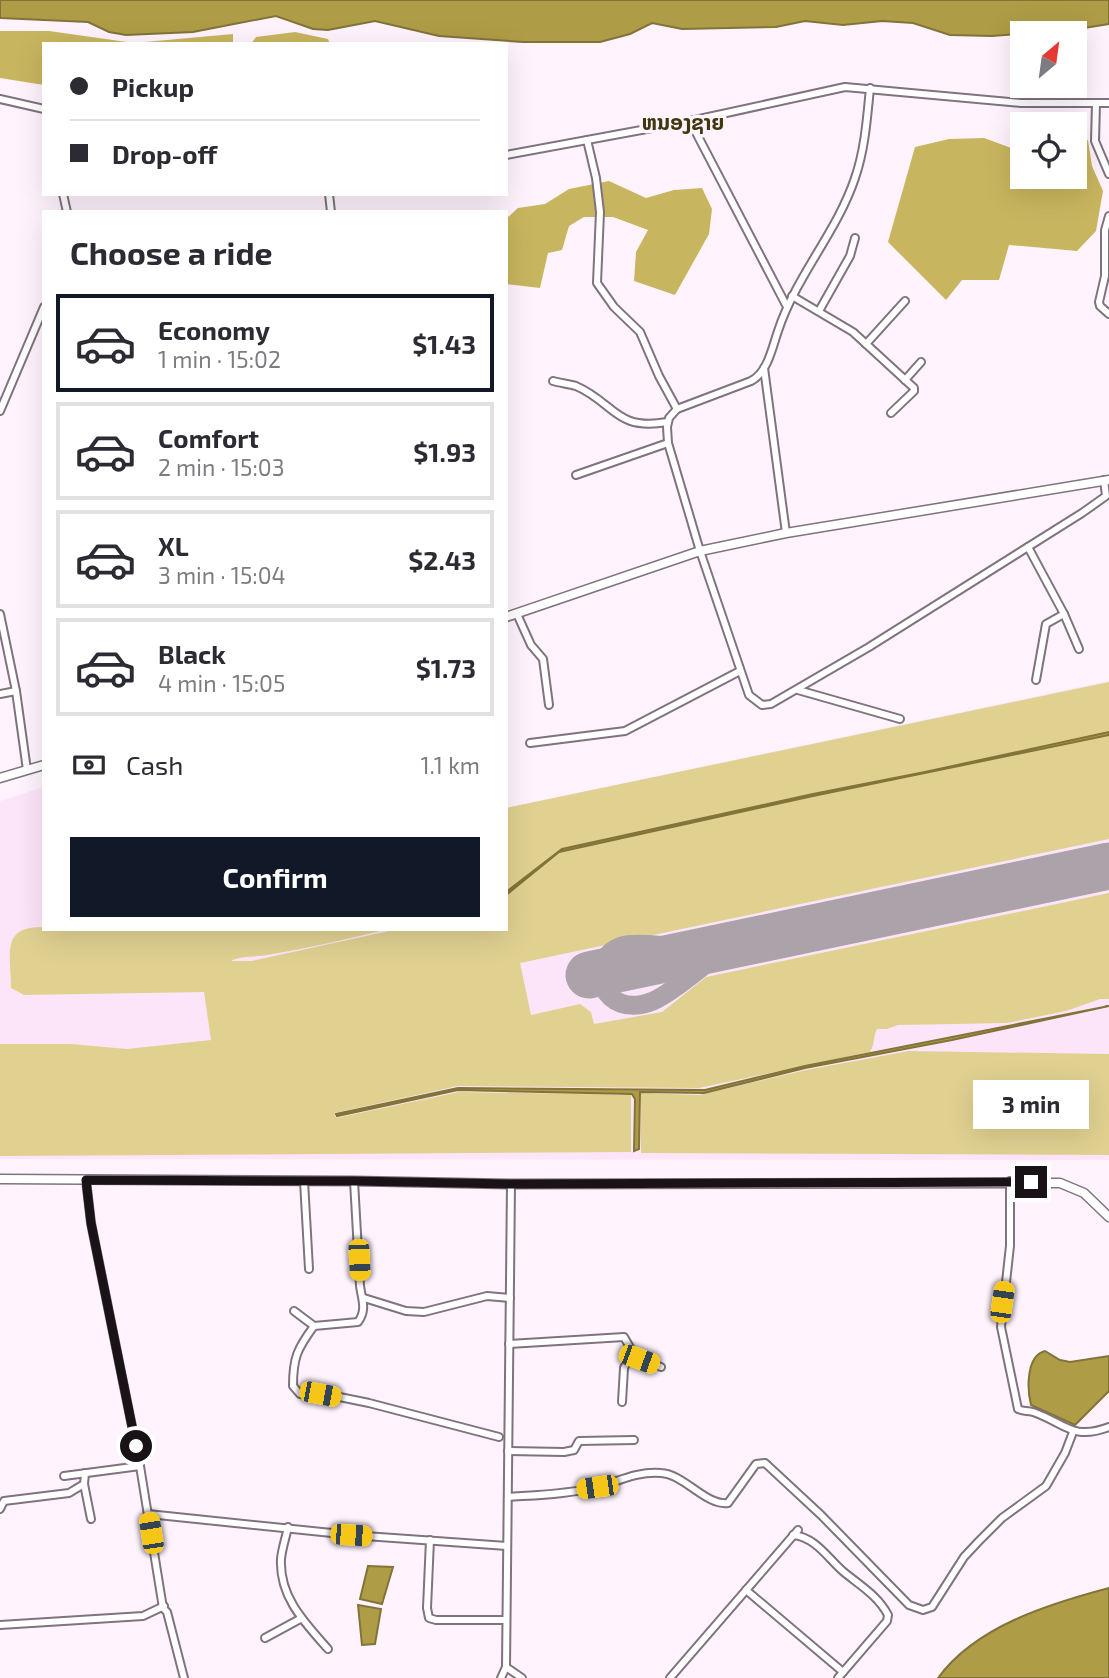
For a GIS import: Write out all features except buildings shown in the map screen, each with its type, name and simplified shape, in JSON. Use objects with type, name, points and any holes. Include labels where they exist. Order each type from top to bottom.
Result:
[{"type":"street","points":[[508,155],[690,121],[845,87],[1021,103],[1109,103]]},
{"type":"street","points":[[508,616],[700,551],[786,533],[1107,480],[1106,495],[1028,547],[798,690],[771,704],[762,705],[749,695],[700,551],[668,443],[667,422],[677,409],[751,381],[757,378],[764,368],[786,305],[846,201],[856,177],[863,150],[870,88]]},
{"type":"street","points":[[0,99],[42,109]]},
{"type":"street","points":[[1097,103],[1095,141],[1109,174]]},
{"type":"street","points":[[690,121],[786,305]]},
{"type":"street","points":[[587,140],[596,178],[600,212],[597,283],[614,307],[640,332],[677,409]]},
{"type":"street","points":[[1109,216],[1105,230],[1105,276],[1099,302],[1109,314]]},
{"type":"street","points":[[819,311],[850,256],[855,238]]},
{"type":"street","points":[[792,296],[853,332],[905,380],[914,391],[891,413]]},
{"type":"street","points":[[866,344],[905,301]]},
{"type":"street","points":[[0,411],[4,393],[42,311]]},
{"type":"street","points":[[905,380],[920,362]]},
{"type":"street","points":[[764,368],[786,533]]},
{"type":"street","points":[[553,381],[575,386],[595,397],[616,414],[638,424],[667,422]]},
{"type":"street","points":[[576,475],[668,443]]},
{"type":"street","points":[[1028,547],[1064,614],[1079,649]]},
{"type":"street","points":[[0,614],[16,691],[27,770]]},
{"type":"street","points":[[517,614],[531,645],[544,659],[549,705]]},
{"type":"street","points":[[1036,680],[1046,625],[1048,621],[1064,614]]},
{"type":"street","points":[[530,743],[625,731],[740,670]]},
{"type":"street","points":[[798,690],[900,719]]},
{"type":"street","points":[[0,694],[16,691]]},
{"type":"street","points":[[0,778],[42,766]]},
{"type":"street","points":[[0,1179],[511,1184],[1010,1181],[1066,1184],[1094,1200],[1109,1217]]},
{"type":"street","points":[[86,1180],[91,1223],[140,1466],[164,1606],[184,1678]]},
{"type":"street","points":[[304,1181],[309,1269]]},
{"type":"street","points":[[294,1311],[314,1326],[358,1322],[362,1316],[364,1298],[360,1286],[354,1181]]},
{"type":"street","points":[[1010,1181],[1010,1246],[1001,1327],[1018,1409],[1031,1411],[1073,1432],[1097,1432],[1109,1427]]},
{"type":"street","points":[[501,1678],[506,1667],[511,1184]]},
{"type":"street","points":[[364,1298],[406,1311],[424,1312],[486,1296],[510,1298]]},
{"type":"street","points":[[314,1326],[298,1348],[293,1365],[293,1386],[300,1394],[320,1394],[369,1403],[499,1437]]},
{"type":"street","points":[[509,1343],[621,1337],[626,1339],[639,1359],[661,1367]]},
{"type":"street","points":[[622,1402],[624,1368],[632,1352]]},
{"type":"street","points":[[508,1497],[597,1487],[640,1474],[659,1472],[675,1477],[724,1504],[728,1503],[756,1465],[765,1463],[818,1512],[909,1605],[923,1610],[932,1607],[964,1557],[979,1541],[1002,1518],[1046,1486],[1065,1453],[1073,1432]]},
{"type":"street","points":[[508,1451],[564,1452],[573,1450],[579,1441],[634,1440]]},
{"type":"street","points":[[64,1476],[140,1466]]},
{"type":"street","points":[[85,1473],[84,1484],[91,1519]]},
{"type":"street","points":[[0,1509],[4,1501],[69,1493],[84,1484]]},
{"type":"street","points":[[148,1514],[327,1533],[507,1546]]},
{"type":"street","points":[[288,1527],[281,1561],[285,1587],[292,1608],[328,1649]]},
{"type":"street","points":[[670,1678],[796,1532],[815,1544],[844,1573],[875,1597],[888,1615],[887,1621],[838,1678]]},
{"type":"street","points":[[430,1540],[427,1608],[429,1618],[506,1620]]},
{"type":"street","points":[[746,1590],[843,1672]]},
{"type":"street","points":[[0,1625],[143,1616],[164,1606]]},
{"type":"street","points":[[265,1637],[300,1619]]},
{"type":"street","points":[[506,1667],[522,1678]]},
{"type":"shaded area","points":[[0,0],[1109,0],[1109,24],[1087,28],[1087,21],[1010,21],[1010,35],[992,36],[950,35],[913,23],[882,21],[843,25],[805,21],[776,27],[682,29],[652,23],[630,34],[600,42],[523,42],[439,36],[375,21],[328,30],[313,29],[276,16],[193,32],[126,35],[109,32],[88,22],[0,18]]},
{"type":"shaded area","points":[[0,31],[49,31],[127,42],[42,42],[42,85],[0,78]]},
{"type":"shaded area","points":[[295,32],[328,39],[329,42],[252,42],[256,37]]},
{"type":"shaded area","points":[[233,34],[233,42],[145,42]]},
{"type":"shaded area","points":[[984,138],[1010,148],[1010,189],[1087,189],[1088,140],[1092,166],[1103,191],[1096,231],[1077,251],[1009,245],[999,280],[962,280],[946,300],[888,242],[915,147],[949,139]]},
{"type":"shaded area","points":[[609,181],[646,198],[674,190],[702,188],[712,209],[709,234],[675,295],[634,281],[636,252],[648,230],[613,217],[584,217],[569,226],[562,250],[548,253],[540,288],[508,284],[508,217],[518,208],[545,204],[569,189]]},
{"type":"shaded area","points":[[1109,681],[1109,1160],[0,1159],[0,801],[42,788],[42,931],[508,931],[508,808]]},
{"type":"shaded area","points":[[1109,682],[1109,732],[562,849],[508,890],[508,808]]},
{"type":"shaded area","points":[[1109,732],[1109,735],[559,852],[508,893],[508,890],[562,849]]},
{"type":"shaded area","points":[[1109,735],[1109,839],[520,963],[531,1015],[580,1004],[591,1012],[594,1024],[662,1012],[706,977],[1109,893],[1109,999],[1007,1023],[898,1025],[877,1029],[870,1052],[699,1088],[458,1086],[334,1113],[336,1118],[459,1092],[631,1095],[631,1152],[0,1156],[0,1044],[71,1044],[127,1049],[211,1040],[204,992],[24,995],[11,988],[11,944],[20,931],[42,927],[42,931],[380,931],[231,961],[252,961],[389,931],[508,931],[508,893],[559,852]]},
{"type":"shaded area","points":[[1109,1006],[805,1068],[704,1093],[640,1092],[639,1149],[634,1151],[635,1099],[632,1094],[458,1090],[337,1116],[336,1114],[458,1088],[705,1090],[805,1066]]},
{"type":"shaded area","points":[[909,1051],[1109,1054],[1109,1155],[641,1153],[641,1093],[699,1095],[806,1070]]},
{"type":"shaded area","points":[[1045,1351],[1060,1360],[1070,1362],[1109,1356],[1109,1391],[1075,1425],[1031,1405],[1031,1366],[1034,1359]]},
{"type":"shaded area","points":[[368,1566],[393,1567],[382,1604],[360,1599]]},
{"type":"shaded area","points":[[1109,1588],[1109,1678],[938,1678],[972,1644],[993,1631],[1039,1610]]},
{"type":"shaded area","points":[[358,1605],[381,1609],[375,1644],[362,1645]]},
{"type":"taxiway","points":[[703,951],[649,945],[622,946],[610,953],[603,963],[603,987],[610,997],[621,1003],[635,1005],[653,1001],[679,985],[724,950],[736,943],[747,942]]},
{"type":"runway","points":[[589,975],[1109,866]]},
{"type":"district","name":"ຫນອງຊາຍ","points":[[683,123]]},
{"type":"route","points":[[136,1446],[91,1223],[86,1180],[511,1184],[1031,1182]]}]
